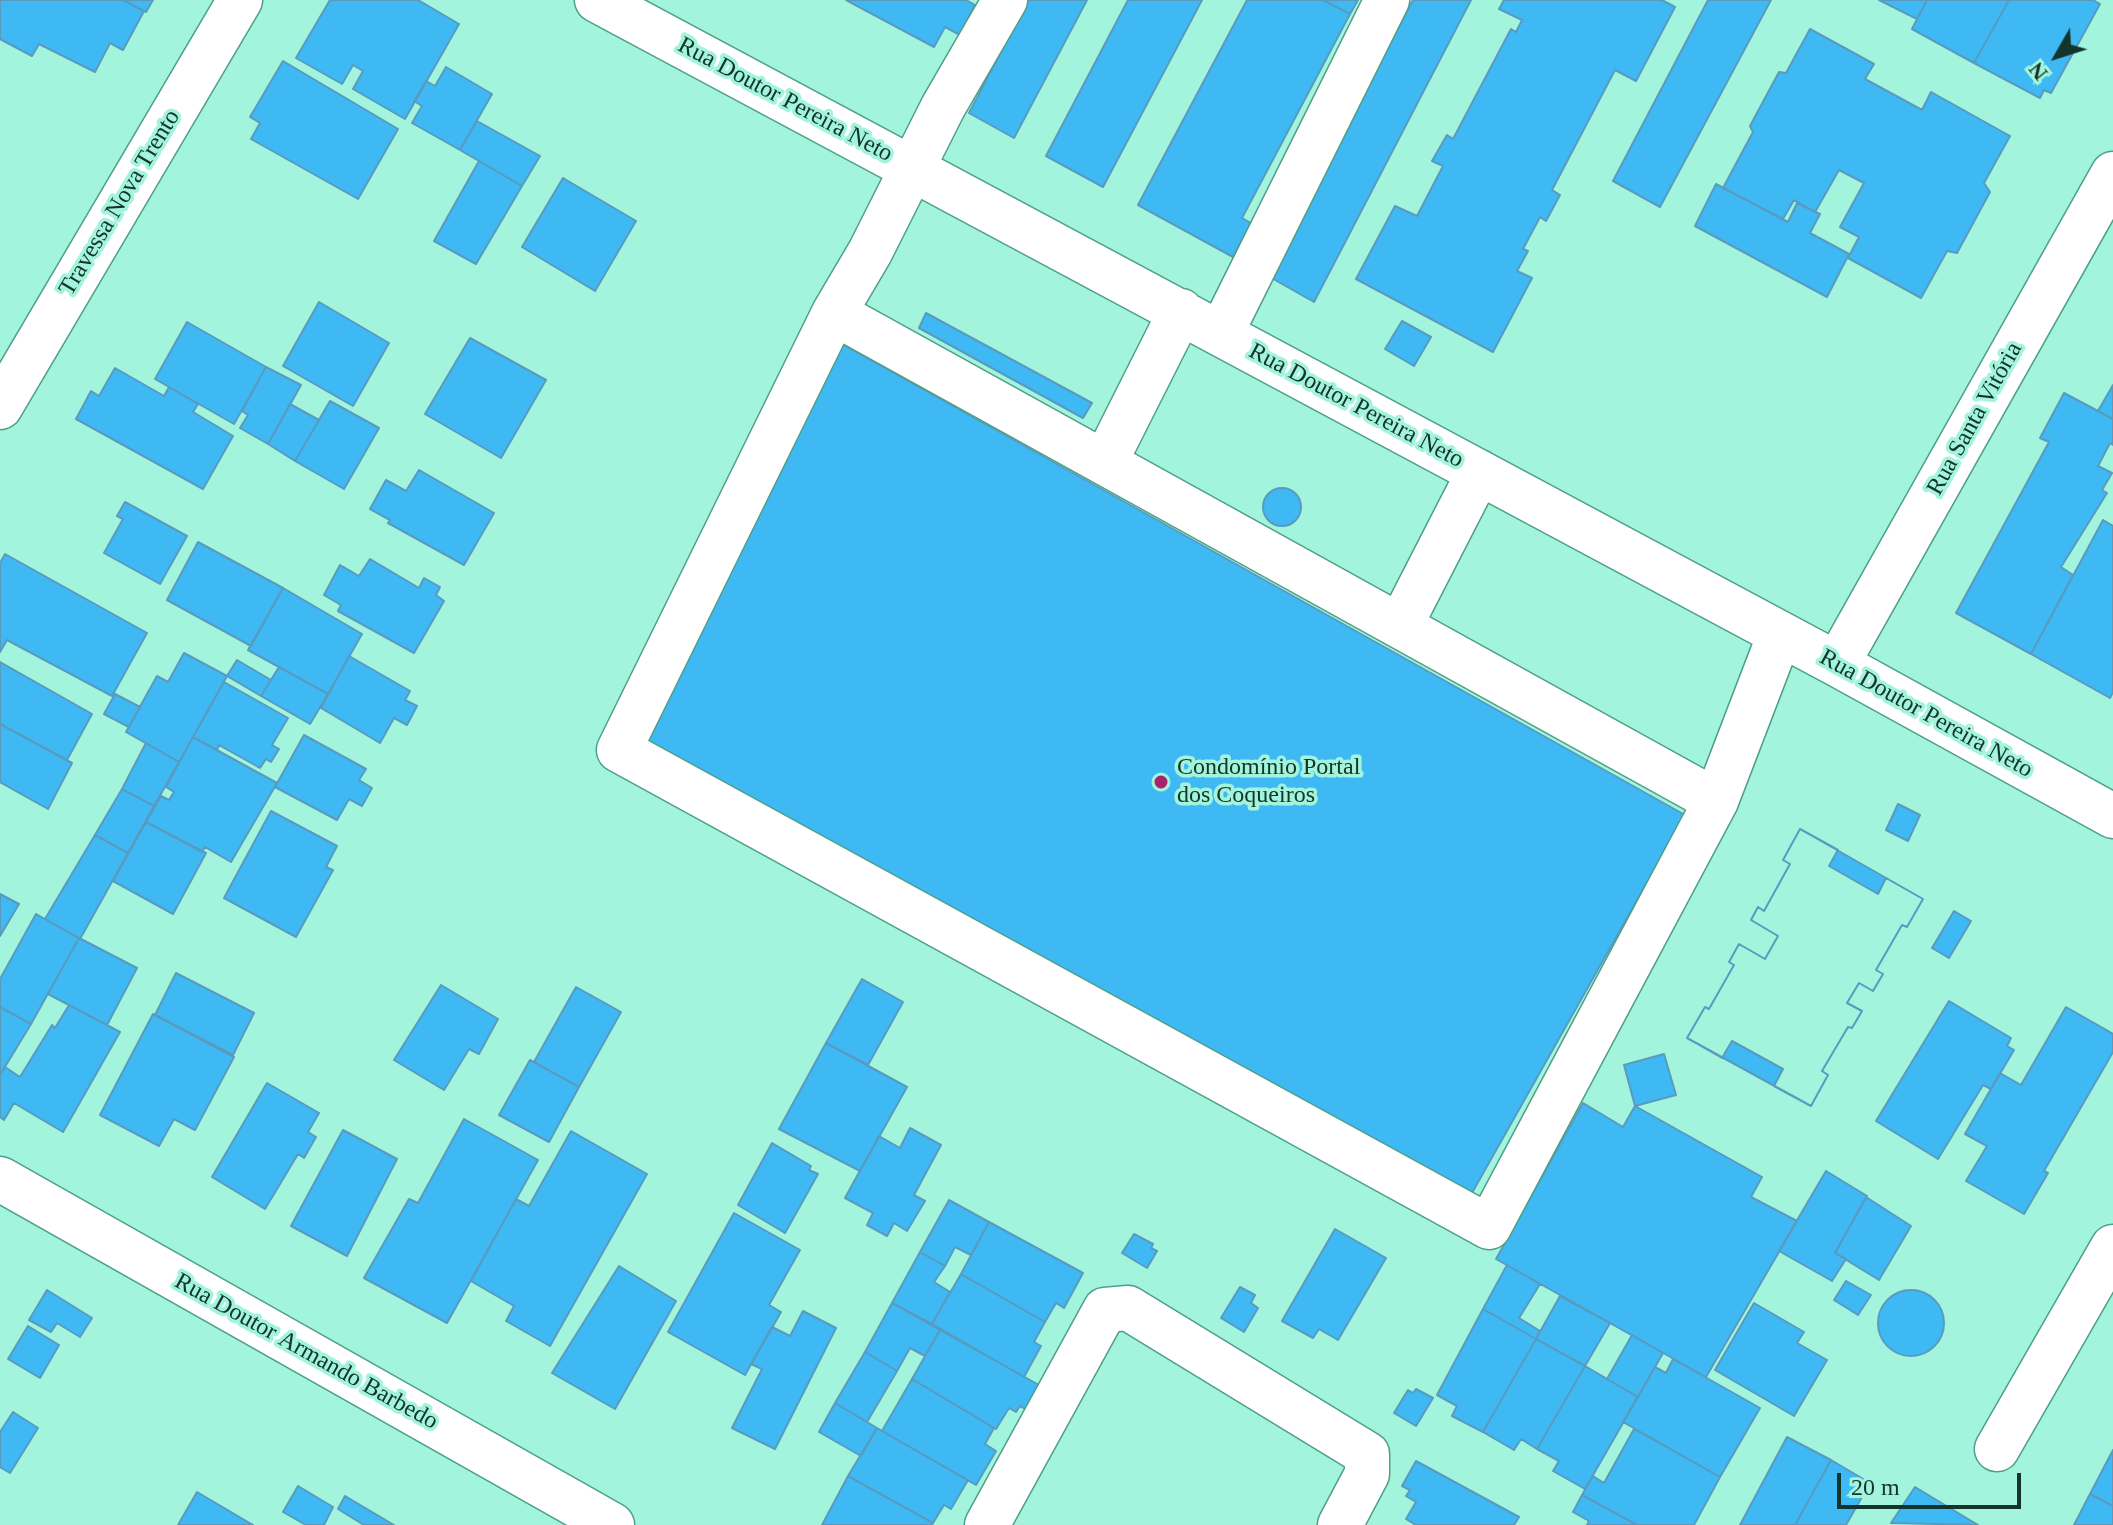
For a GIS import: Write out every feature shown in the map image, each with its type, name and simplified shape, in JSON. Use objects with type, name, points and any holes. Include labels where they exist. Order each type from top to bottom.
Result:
[{"type":"street","name":"Travessa Nova Trento","points":[[0,407],[240,0]]},
{"type":"street","name":"Rua Doutor Pereira Neto","points":[[597,0],[1837,664],[2113,816]]},
{"type":"street","points":[[1005,0],[834,313],[619,750],[1489,1227],[1716,801],[1780,634]]},
{"type":"street","points":[[1221,333],[1387,0]]},
{"type":"street","name":"Rua Santa Vitória","points":[[1837,664],[2113,174]]},
{"type":"street","points":[[1105,462],[1181,311]]},
{"type":"street","points":[[834,313],[1716,801]]},
{"type":"street","points":[[1401,624],[1479,472]]},
{"type":"street","name":"Rua Doutor Armando Barbedo","points":[[0,1179],[612,1525]]},
{"type":"street","points":[[1997,1449],[2113,1247]]},
{"type":"street","points":[[987,1525],[1105,1310],[1128,1308],[1367,1454],[1367,1474],[1340,1525]]},
{"type":"building","points":[[0,0],[123,0],[144,11],[123,50],[110,43],[95,72],[39,44],[32,56],[0,39]]},
{"type":"building","points":[[123,0],[153,0],[146,12]]},
{"type":"building","points":[[330,0],[418,0],[459,24],[405,119],[353,89],[363,71],[353,65],[342,84],[296,58]]},
{"type":"building","points":[[846,0],[966,0],[975,5],[960,35],[945,27],[934,47]]},
{"type":"building","points":[[1028,0],[1087,0],[1014,138],[969,113]]},
{"type":"building","points":[[1128,0],[1202,0],[1103,187],[1046,156]]},
{"type":"building","points":[[1247,0],[1323,0],[1350,14],[1242,218],[1251,223],[1233,257],[1138,205]]},
{"type":"building","points":[[1323,0],[1358,0],[1350,14]]},
{"type":"building","points":[[1413,0],[1471,0],[1314,302],[1268,276]]},
{"type":"building","points":[[1504,0],[1662,0],[1675,7],[1636,81],[1615,70],[1552,190],[1560,195],[1546,221],[1540,217],[1523,249],[1528,251],[1517,271],[1532,278],[1493,352],[1356,279],[1395,206],[1417,216],[1443,166],[1432,161],[1447,135],[1453,139],[1511,29],[1516,32],[1522,20],[1499,9]]},
{"type":"building","points":[[1708,0],[1771,0],[1660,207],[1613,181]]},
{"type":"building","points":[[1879,0],[1927,0],[1917,19]]},
{"type":"building","points":[[1927,0],[2009,0],[1974,63],[1912,29]]},
{"type":"building","points":[[2009,0],[2093,0],[2100,4],[2051,93],[2044,90],[2040,98],[1974,63]]},
{"type":"building","points":[[1810,29],[1874,64],[1865,79],[1922,110],[1931,92],[2010,136],[1984,183],[1990,192],[1957,253],[1947,251],[1921,298],[1848,258],[1859,237],[1840,227],[1864,183],[1839,170],[1815,212],[1794,200],[1783,219],[1723,188],[1753,132],[1750,126],[1779,72],[1786,73]]},
{"type":"building","points":[[283,61],[398,129],[358,199],[251,139],[260,123],[250,117]]},
{"type":"building","points":[[446,67],[492,94],[460,150],[412,123],[422,106],[414,101],[426,81],[435,86]]},
{"type":"building","points":[[477,121],[540,156],[522,186],[460,150]]},
{"type":"building","points":[[479,161],[522,186],[476,264],[434,241]]},
{"type":"building","points":[[563,178],[636,221],[595,291],[522,247]]},
{"type":"building","points":[[1716,184],[1788,222],[1797,203],[1820,214],[1810,233],[1849,254],[1827,297],[1695,226]]},
{"type":"building","points":[[319,302],[389,343],[353,406],[283,366]]},
{"type":"building","points":[[926,313],[1092,403],[1083,418],[919,328]]},
{"type":"building","points":[[1402,321],[1431,337],[1414,366],[1385,349]]},
{"type":"building","points":[[187,322],[266,367],[234,424],[155,379]]},
{"type":"building","points":[[470,338],[546,380],[501,458],[425,414]]},
{"type":"building","name":"Condomínio Portal dos Coqueiros","points":[[842,344],[1685,815],[1468,1200],[636,749]]},
{"type":"building","points":[[266,367],[301,385],[268,444],[240,428],[248,415],[242,411]]},
{"type":"building","points":[[115,368],[164,396],[169,387],[198,404],[193,412],[233,436],[203,489],[76,419],[91,391],[99,396]]},
{"type":"building","points":[[2113,385],[2113,419],[2098,411]]},
{"type":"building","points":[[2064,393],[2113,419],[2113,445],[2110,443],[2098,466],[2112,473],[2102,490],[2107,493],[2061,567],[2073,575],[2031,654],[1956,613],[2049,442],[2040,438]]},
{"type":"building","points":[[330,401],[379,428],[344,489],[295,461]]},
{"type":"building","points":[[290,404],[319,420],[295,461],[268,444]]},
{"type":"building","points":[[419,470],[494,513],[464,565],[388,523],[390,520],[370,509],[386,480],[406,491]]},
{"type":"building","points":[[1282,488],[1296,493],[1301,507],[1296,521],[1282,526],[1268,521],[1263,507],[1268,493]]},
{"type":"building","points":[[125,502],[187,536],[160,584],[104,553],[123,519],[117,516]]},
{"type":"building","points":[[2103,520],[2113,526],[2113,692],[2110,698],[2031,654]]},
{"type":"building","points":[[198,542],[283,588],[251,646],[167,600]]},
{"type":"building","points":[[5,554],[147,633],[112,696],[7,640],[0,652],[0,563]]},
{"type":"building","points":[[370,559],[419,588],[424,578],[440,587],[436,595],[444,601],[414,653],[338,611],[341,605],[324,595],[340,565],[359,576]]},
{"type":"building","points":[[283,588],[362,634],[328,694],[248,650]]},
{"type":"building","points":[[184,653],[227,676],[179,762],[126,732],[157,676],[168,682]]},
{"type":"building","points":[[349,656],[410,691],[405,700],[417,706],[407,725],[394,718],[380,743],[321,708]]},
{"type":"building","points":[[237,660],[271,680],[261,696],[227,676]]},
{"type":"building","points":[[0,662],[92,714],[67,760],[0,724]]},
{"type":"building","points":[[279,667],[328,694],[310,724],[261,696]]},
{"type":"building","points":[[224,682],[288,718],[272,745],[279,749],[271,762],[266,759],[260,768],[219,745],[217,750],[193,737]]},
{"type":"building","points":[[115,694],[140,707],[129,727],[104,714]]},
{"type":"building","points":[[0,724],[72,763],[48,809],[0,782]]},
{"type":"building","points":[[304,735],[366,769],[359,780],[372,788],[362,806],[349,799],[337,820],[275,787]]},
{"type":"building","points":[[193,737],[277,783],[231,862],[205,847],[202,852],[146,822],[161,796],[169,800],[174,792],[166,787]]},
{"type":"building","points":[[146,743],[179,762],[154,806],[122,789]]},
{"type":"building","points":[[122,789],[154,806],[128,853],[95,835]]},
{"type":"building","points":[[1898,804],[1920,815],[1908,841],[1886,830]]},
{"type":"building","points":[[271,811],[337,846],[326,867],[333,870],[296,937],[224,898]]},
{"type":"building","points":[[146,822],[206,853],[173,914],[113,881]]},
{"type":"building","points":[[1800,829],[1923,899],[1907,927],[1902,925],[1876,970],[1883,974],[1873,991],[1859,983],[1847,1003],[1862,1011],[1852,1028],[1848,1027],[1822,1071],[1828,1075],[1811,1106],[1687,1038],[1705,1007],[1709,1009],[1734,965],[1729,962],[1739,944],[1765,959],[1778,936],[1751,920],[1758,907],[1764,911],[1790,864],[1783,860]]},
{"type":"building","points":[[1800,829],[1838,850],[1829,866],[1878,894],[1886,878],[1923,899],[1907,927],[1902,925],[1876,970],[1883,974],[1873,991],[1859,983],[1847,1003],[1862,1011],[1852,1028],[1848,1027],[1822,1071],[1828,1075],[1811,1106],[1774,1086],[1783,1069],[1732,1041],[1722,1058],[1687,1038],[1705,1007],[1709,1009],[1734,965],[1729,962],[1739,944],[1765,959],[1778,936],[1751,920],[1758,907],[1764,911],[1790,864],[1783,860]]},
{"type":"building","points":[[95,835],[128,853],[80,939],[45,919]]},
{"type":"building","points":[[0,894],[19,904],[0,936]]},
{"type":"building","points":[[1954,911],[1971,921],[1949,958],[1932,948]]},
{"type":"building","points":[[36,914],[79,938],[31,1024],[0,1007],[0,979]]},
{"type":"building","points":[[79,938],[137,968],[107,1025],[48,994]]},
{"type":"building","points":[[176,973],[254,1013],[233,1055],[155,1015]]},
{"type":"building","points":[[862,979],[903,1002],[868,1065],[826,1043]]},
{"type":"building","points":[[441,985],[498,1019],[479,1054],[469,1049],[444,1090],[394,1060]]},
{"type":"building","points":[[576,987],[621,1012],[579,1087],[534,1062]]},
{"type":"building","points":[[1949,1001],[2011,1038],[2007,1046],[2014,1050],[1991,1089],[1983,1085],[1938,1159],[1876,1121]]},
{"type":"building","points":[[69,1005],[120,1032],[63,1132],[14,1103],[4,1120],[0,1117],[0,1075],[5,1067],[20,1077],[52,1025],[55,1028]]},
{"type":"building","points":[[0,1007],[31,1024],[0,1075]]},
{"type":"building","points":[[2066,1007],[2113,1034],[2113,1052],[2044,1171],[2048,1173],[2024,1214],[1966,1181],[1987,1146],[1965,1134],[2000,1073],[2021,1085]]},
{"type":"building","points":[[153,1014],[234,1057],[195,1130],[174,1119],[159,1146],[100,1115]]},
{"type":"building","points":[[826,1043],[907,1087],[860,1171],[779,1129]]},
{"type":"building","points":[[1664,1054],[1676,1095],[1635,1106],[1624,1065]]},
{"type":"building","points":[[530,1060],[579,1087],[549,1142],[499,1115]]},
{"type":"building","points":[[267,1083],[319,1113],[308,1132],[316,1137],[304,1158],[298,1154],[265,1209],[212,1177]]},
{"type":"building","points":[[1583,1103],[1623,1127],[1635,1106],[1762,1177],[1751,1197],[1797,1221],[1706,1377],[1496,1259]]},
{"type":"building","points":[[464,1119],[538,1160],[447,1323],[364,1278],[409,1199],[418,1203]]},
{"type":"building","points":[[910,1128],[941,1145],[914,1195],[925,1201],[907,1231],[894,1223],[887,1236],[867,1225],[873,1213],[845,1198],[879,1136],[900,1148]]},
{"type":"building","points":[[343,1130],[397,1159],[347,1256],[291,1226]]},
{"type":"building","points":[[571,1131],[647,1174],[550,1346],[506,1321],[514,1306],[471,1281],[516,1199],[529,1206]]},
{"type":"building","points":[[772,1143],[811,1166],[809,1170],[818,1174],[785,1233],[738,1205]]},
{"type":"building","points":[[1826,1171],[1867,1196],[1835,1253],[1846,1259],[1832,1281],[1779,1251]]},
{"type":"building","points":[[1866,1197],[1911,1226],[1879,1280],[1835,1253]]},
{"type":"building","points":[[949,1200],[989,1222],[971,1255],[955,1247],[945,1266],[920,1252]]},
{"type":"building","points":[[734,1213],[800,1250],[769,1305],[781,1312],[745,1375],[668,1332]]},
{"type":"building","points":[[989,1222],[1083,1273],[1064,1308],[1056,1303],[1045,1322],[961,1274]]},
{"type":"building","points":[[1335,1229],[1386,1258],[1338,1340],[1319,1329],[1313,1338],[1282,1321]]},
{"type":"building","points":[[1134,1234],[1153,1244],[1151,1248],[1157,1251],[1147,1268],[1122,1253]]},
{"type":"building","points":[[920,1252],[945,1266],[934,1282],[950,1292],[932,1324],[892,1303]]},
{"type":"building","points":[[1507,1265],[1540,1284],[1519,1318],[1540,1331],[1536,1339],[1483,1309]]},
{"type":"building","points":[[619,1266],[676,1301],[615,1409],[552,1373]]},
{"type":"building","points":[[961,1274],[1045,1322],[1034,1342],[1041,1346],[1024,1377],[932,1324]]},
{"type":"building","points":[[1846,1281],[1871,1295],[1858,1315],[1834,1300]]},
{"type":"building","points":[[1240,1287],[1255,1295],[1251,1303],[1258,1308],[1244,1332],[1221,1318]]},
{"type":"building","points":[[47,1290],[92,1318],[80,1337],[57,1323],[51,1332],[29,1320]]},
{"type":"building","points":[[1911,1290],[1924,1293],[1934,1300],[1941,1310],[1944,1323],[1941,1336],[1934,1346],[1924,1353],[1911,1356],[1898,1353],[1888,1346],[1881,1336],[1878,1323],[1881,1310],[1888,1300],[1898,1293]]},
{"type":"building","points":[[1560,1296],[1610,1323],[1585,1366],[1536,1339]]},
{"type":"building","points":[[892,1303],[940,1330],[925,1356],[910,1348],[897,1371],[865,1352]]},
{"type":"building","points":[[1754,1303],[1804,1332],[1797,1343],[1827,1360],[1794,1416],[1715,1370]]},
{"type":"building","points":[[1483,1309],[1536,1339],[1483,1432],[1452,1416],[1457,1406],[1437,1395]]},
{"type":"building","points":[[803,1311],[836,1328],[775,1449],[732,1428],[762,1369],[751,1364],[772,1327],[790,1336]]},
{"type":"building","points":[[28,1326],[59,1345],[40,1378],[8,1359]]},
{"type":"building","points":[[940,1330],[1039,1385],[1025,1409],[1020,1406],[1016,1412],[1009,1408],[996,1429],[912,1379]]},
{"type":"building","points":[[1632,1335],[1663,1353],[1638,1397],[1607,1379]]},
{"type":"building","points":[[1536,1339],[1585,1366],[1537,1449],[1521,1439],[1514,1450],[1483,1432]]},
{"type":"building","points":[[865,1352],[897,1371],[867,1422],[835,1403]]},
{"type":"building","points":[[1673,1359],[1760,1408],[1720,1477],[1623,1422],[1655,1367],[1666,1373]]},
{"type":"building","points":[[1585,1366],[1638,1397],[1585,1489],[1553,1471],[1559,1461],[1537,1449]]},
{"type":"building","points":[[912,1379],[994,1428],[985,1444],[996,1451],[976,1485],[882,1431]]},
{"type":"building","points":[[1416,1389],[1433,1398],[1416,1426],[1394,1413],[1408,1390],[1413,1393]]},
{"type":"building","points":[[835,1403],[877,1428],[861,1456],[819,1432]]},
{"type":"building","points":[[13,1412],[38,1428],[10,1473],[0,1467],[0,1432]]},
{"type":"building","points":[[877,1428],[968,1480],[951,1509],[944,1505],[933,1523],[848,1476]]},
{"type":"building","points":[[1634,1429],[1720,1477],[1694,1525],[1637,1525],[1582,1495],[1593,1476],[1604,1483]]},
{"type":"building","points":[[1787,1437],[1831,1460],[1795,1525],[1740,1525]]},
{"type":"building","points":[[2113,1450],[2113,1506],[2090,1494]]},
{"type":"building","points":[[1831,1460],[1870,1483],[1846,1525],[1795,1525]]},
{"type":"building","points":[[1416,1461],[1519,1517],[1514,1525],[1416,1525],[1406,1519],[1416,1502],[1406,1496],[1410,1490],[1402,1486]]},
{"type":"building","points":[[848,1476],[933,1523],[932,1525],[822,1525]]},
{"type":"building","points":[[298,1486],[333,1507],[324,1525],[306,1525],[283,1512]]},
{"type":"building","points":[[1915,1487],[1978,1525],[1891,1523]]},
{"type":"building","points":[[197,1492],[253,1525],[178,1525]]},
{"type":"building","points":[[2090,1494],[2113,1506],[2113,1525],[2074,1525]]},
{"type":"building","points":[[1582,1495],[1637,1525],[1587,1525],[1589,1521],[1573,1512]]},
{"type":"building","points":[[345,1496],[394,1525],[364,1525],[338,1509]]},
{"type":"place","name":"Condomínio Portal dos Coqueiros","points":[[1161,782]]}]
